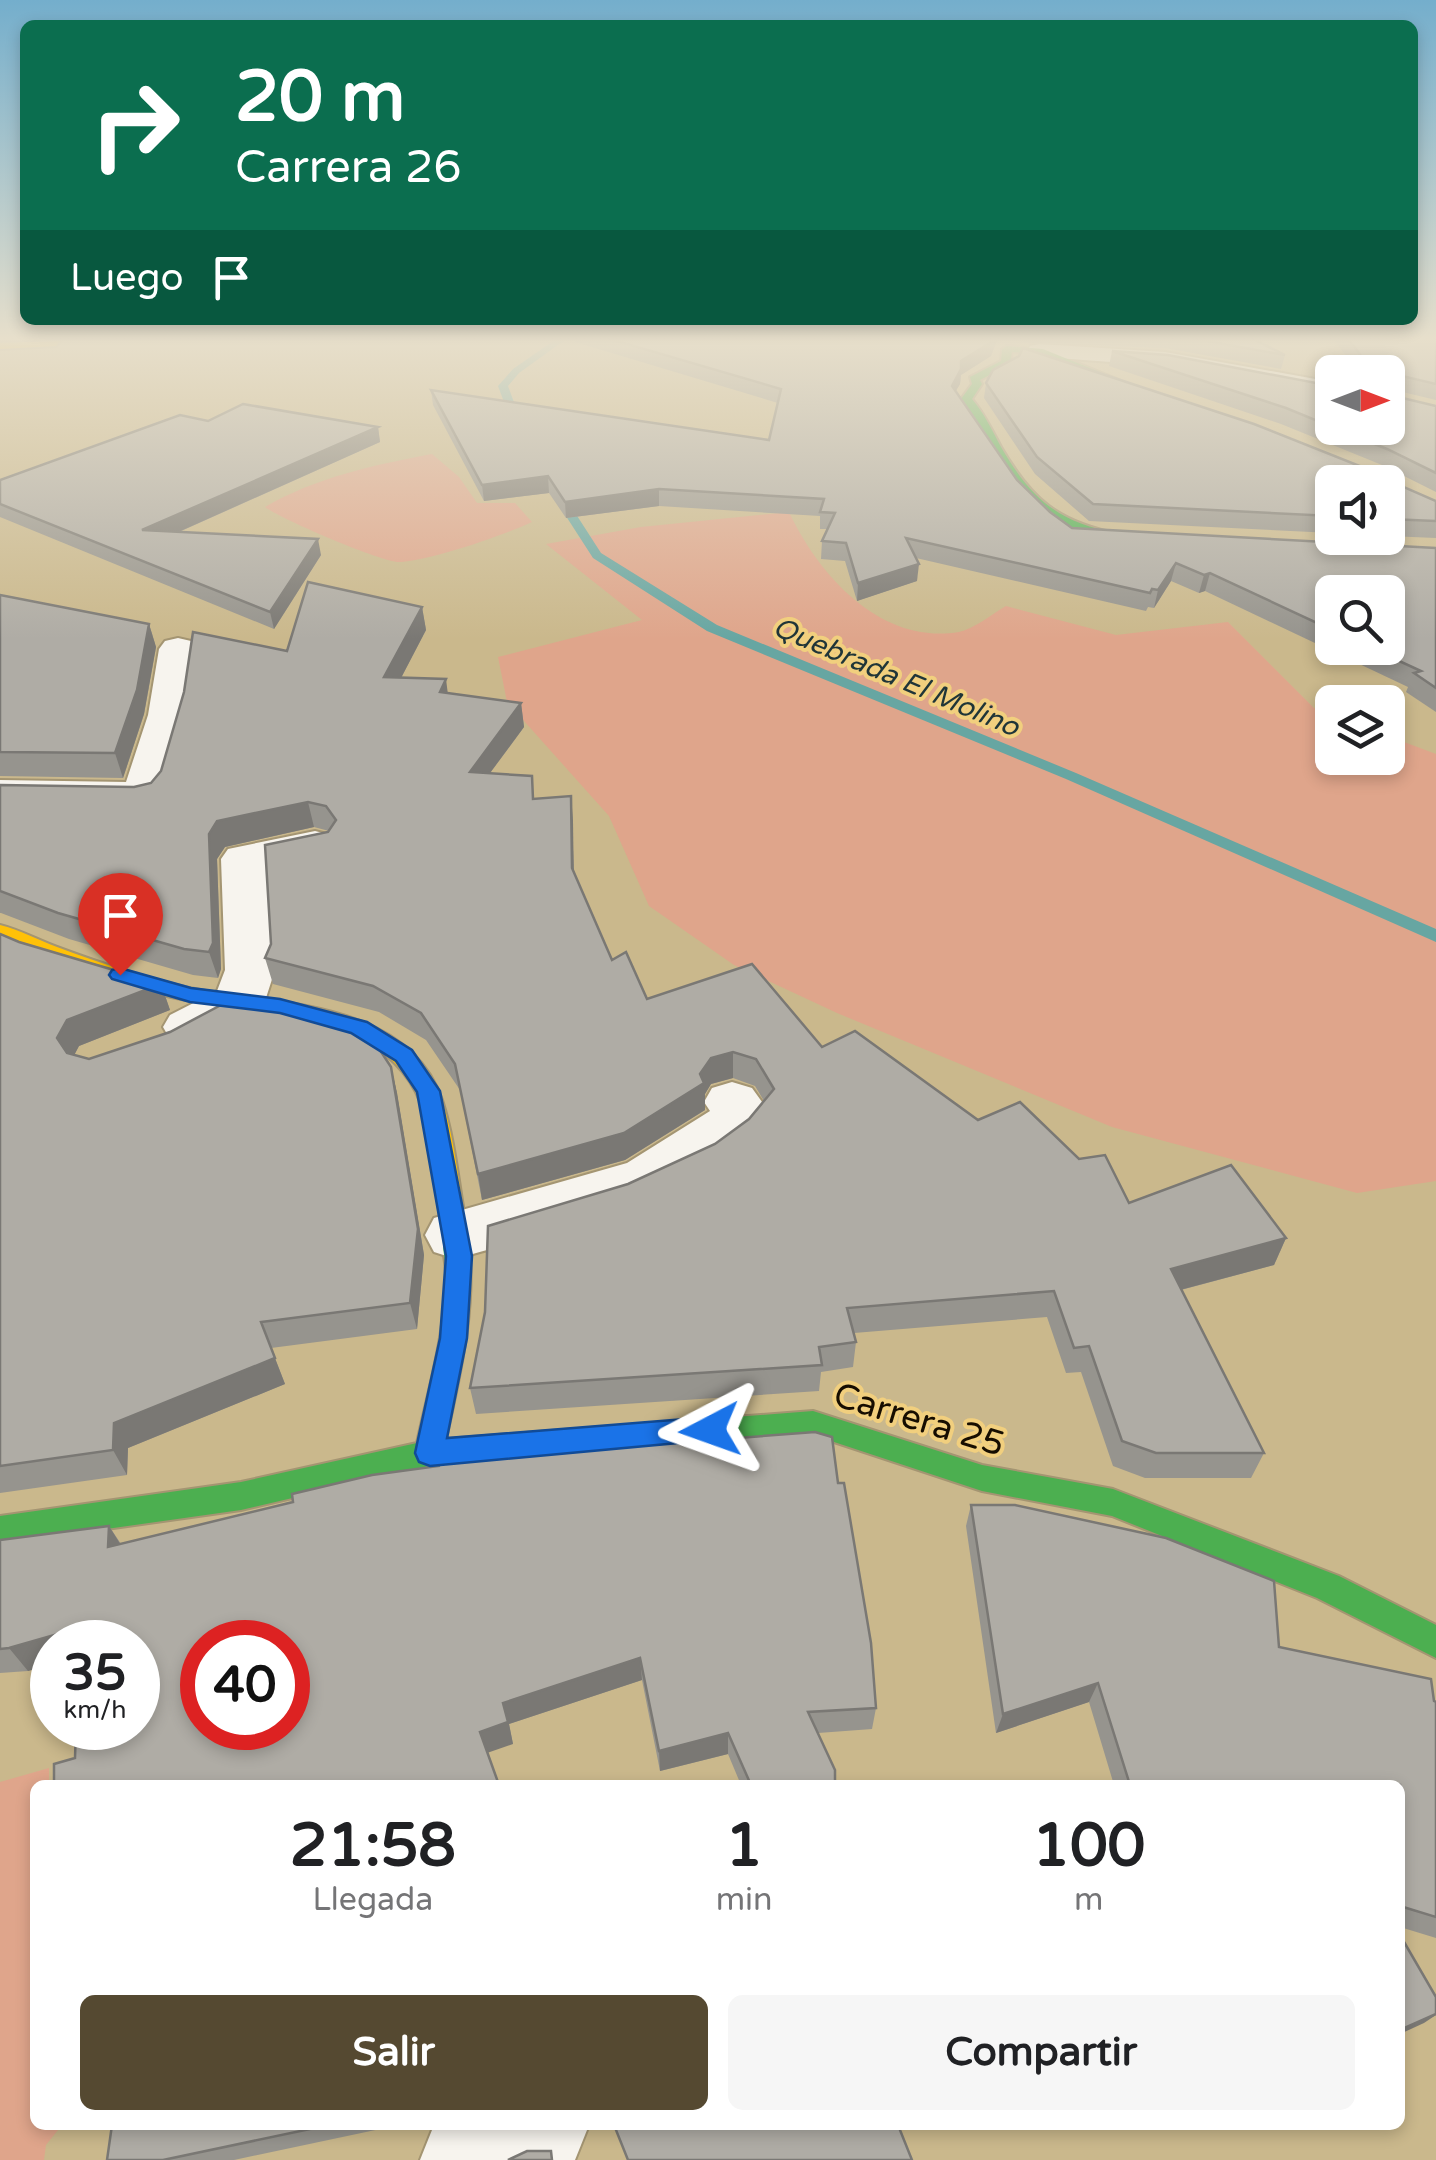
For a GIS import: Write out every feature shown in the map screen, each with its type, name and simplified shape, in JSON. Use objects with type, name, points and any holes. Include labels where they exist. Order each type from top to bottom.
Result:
[{"type":"street","points":[[991,438],[1020,480],[1057,520],[1080,534],[1131,539]]},
{"type":"street","points":[[0,792],[143,796],[168,715],[178,648]]},
{"type":"street","points":[[145,1047],[238,1001],[250,970],[244,859],[315,845]]},
{"type":"street","points":[[0,931],[67,960],[190,995],[280,1006],[359,1028],[404,1056],[428,1091],[459,1256],[453,1338],[430,1453]]},
{"type":"street","points":[[456,1235],[646,1180],[734,1123],[742,1113],[732,1102]]},
{"type":"street","name":"Carrera 25","points":[[0,1530],[241,1496],[430,1453],[813,1423],[982,1478],[1114,1503],[1328,1587],[1436,1642]]},
{"type":"street","points":[[470,2160],[530,2130]]},
{"type":"shaded area","points":[[432,454],[459,477],[477,503],[515,503],[532,522],[447,552],[399,562],[331,539],[265,507],[325,480]]},
{"type":"shaded area","points":[[789,512],[817,560],[856,601],[904,628],[931,633],[959,632],[1006,606],[1116,635],[1228,622],[1315,708],[1315,775],[1405,775],[1405,742],[1436,754],[1436,1181],[1357,1193],[1112,1127],[837,1013],[734,965],[649,906],[609,816],[507,702],[498,657],[642,620],[546,544],[641,527]]},
{"type":"shaded area","points":[[49,1768],[49,1780],[30,1780],[30,2130],[58,2130],[46,2145],[44,2160],[0,2160],[0,1782]]},
{"type":"building","points":[[117,438],[353,438],[142,530],[318,539],[270,612],[0,504],[0,480]]},
{"type":"building","points":[[457,438],[988,438],[1017,480],[1072,528],[1315,541],[1315,555],[1405,555],[1405,546],[1436,548],[1436,688],[1414,673],[1421,671],[1405,664],[1405,575],[1315,575],[1315,622],[1210,573],[1204,575],[1176,563],[1158,590],[1152,589],[1150,593],[906,538],[919,564],[858,583],[846,543],[822,541],[835,513],[820,512],[824,499],[659,489],[565,502],[548,476],[482,485]]},
{"type":"building","points":[[1024,438],[1289,438],[1357,465],[1315,465],[1315,515],[1093,504],[1037,457]]},
{"type":"building","points":[[1405,438],[1436,438],[1436,473],[1377,445],[1405,445]]},
{"type":"building","points":[[1405,488],[1436,501],[1436,521],[1405,520]]},
{"type":"building","points":[[308,582],[422,607],[384,677],[446,679],[440,692],[521,703],[470,772],[532,776],[533,799],[571,796],[572,868],[612,960],[626,952],[647,999],[752,964],[822,1047],[855,1031],[978,1120],[1020,1102],[1079,1159],[1105,1155],[1129,1203],[1231,1165],[1286,1238],[1171,1269],[1264,1453],[1156,1453],[1122,1441],[1089,1346],[1074,1348],[1054,1291],[847,1308],[856,1342],[819,1347],[822,1365],[470,1388],[485,1312],[488,1226],[628,1184],[715,1144],[749,1119],[774,1089],[756,1059],[733,1052],[711,1058],[700,1074],[704,1083],[624,1133],[478,1174],[455,1064],[421,1013],[373,986],[265,958],[271,944],[265,845],[328,832],[336,820],[326,806],[308,802],[217,821],[209,834],[213,943],[209,952],[184,949],[58,913],[0,891],[0,785],[134,787],[151,783],[161,771],[184,692],[193,632],[287,651]]},
{"type":"building","points":[[0,595],[149,624],[137,690],[115,753],[0,752]]},
{"type":"building","points":[[0,934],[161,984],[67,1020],[57,1038],[67,1053],[89,1059],[170,1032],[238,996],[332,1017],[376,1044],[391,1067],[418,1229],[410,1303],[261,1322],[275,1358],[114,1423],[113,1450],[0,1466]]},
{"type":"building","points":[[815,1432],[832,1437],[838,1483],[844,1483],[871,1643],[876,1708],[808,1712],[835,1770],[835,1780],[749,1780],[728,1733],[659,1751],[640,1658],[503,1703],[508,1722],[480,1732],[497,1780],[54,1780],[54,1764],[75,1758],[75,1750],[160,1750],[160,1620],[30,1620],[30,1642],[0,1649],[0,1540],[109,1526],[108,1547],[293,1502],[292,1494],[372,1475],[439,1466],[440,1461]]},
{"type":"building","points":[[971,1505],[1015,1505],[1166,1538],[1274,1581],[1279,1647],[1431,1679],[1436,1702],[1436,1917],[1405,1908],[1405,1780],[1128,1780],[1098,1683],[1003,1714]]},
{"type":"building","points":[[1405,1944],[1436,1997],[1436,2014],[1405,2028]]},
{"type":"building","points":[[111,2130],[305,2130],[163,2160],[107,2160]]},
{"type":"building","points":[[616,2130],[900,2130],[912,2160],[628,2160]]},
{"type":"building","points":[[527,2151],[551,2151],[552,2160],[508,2160]]},
{"type":"waterway","name":"Quebrada El Molino","points":[[559,496],[597,555],[712,628],[1071,776],[1436,936]]},
{"type":"traffic: fast","points":[[991,438],[1018,480],[1043,508],[1075,528],[1114,537]]},
{"type":"traffic: fast","points":[[429,1453],[457,1317],[455,1235]]},
{"type":"traffic: fast","points":[[0,1530],[241,1496],[429,1453],[813,1423],[982,1478],[1113,1503],[1328,1587],[1436,1642]]},
{"type":"traffic: slow","points":[[0,931],[139,982],[318,1016],[350,1025],[378,1039],[404,1059],[430,1098],[455,1235]]},
{"type":"route","points":[[120,975],[190,995],[280,1006],[359,1028],[404,1056],[428,1091],[440,1138],[459,1256],[453,1338],[430,1453],[710,1430]]}]
